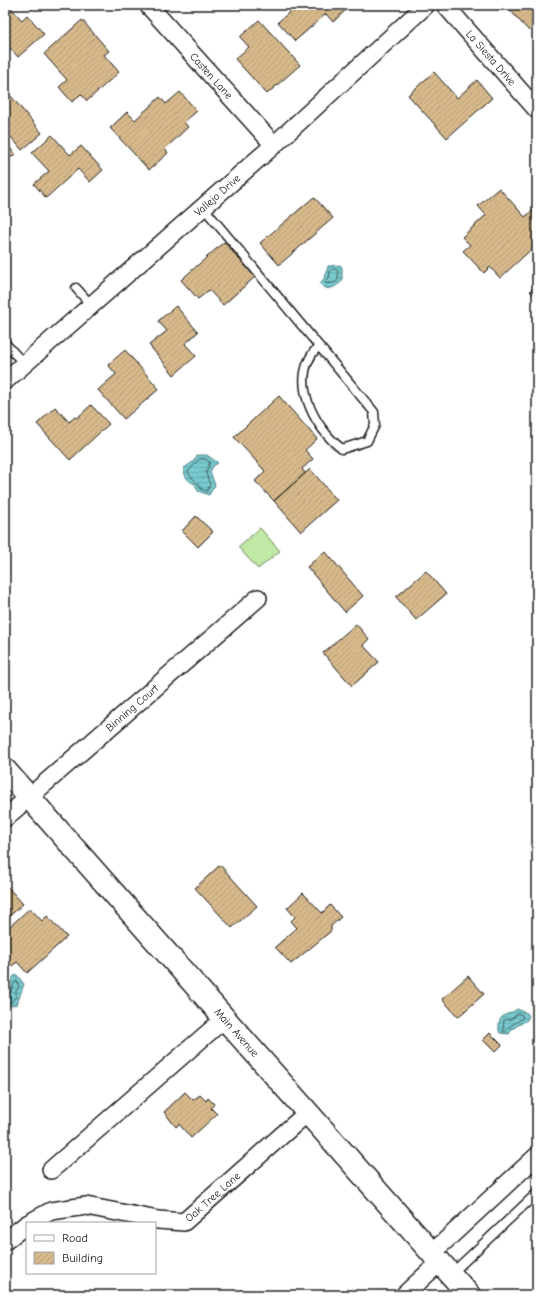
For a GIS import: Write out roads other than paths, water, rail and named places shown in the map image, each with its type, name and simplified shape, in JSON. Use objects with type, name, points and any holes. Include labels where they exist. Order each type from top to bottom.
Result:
[{"type":"street","name":"Casten Lane","points":[[148,5],[274,145]]},
{"type":"street","name":"Vallejo Drive","points":[[5,381],[274,145],[426,5]]},
{"type":"street","name":"La Siesta Drive","points":[[445,5],[537,110]]},
{"type":"street","name":"Binning Court","points":[[5,818],[258,598]]},
{"type":"street","name":"Main Avenue","points":[[5,770],[469,1295]]},
{"type":"street","points":[[51,1170],[224,1019]]},
{"type":"street","name":"Oak Tree Lane","points":[[32,1222],[51,1211],[86,1206],[158,1220],[184,1222],[307,1113]]},
{"type":"street","points":[[404,1295],[441,1263],[537,1156]]},
{"type":"street","name":"Oak Tree Lane","points":[[5,1241],[26,1225]]},
{"type":"lane","points":[[203,207],[319,346],[374,412],[375,425],[367,441],[342,449],[321,430],[306,395],[304,375],[310,360],[319,346]]},
{"type":"lane","points":[[76,288],[92,305]]},
{"type":"lane","points":[[5,343],[24,364]]},
{"type":"lane","points":[[441,1263],[537,1193]]},
{"type":"water","points":[[340,265],[342,267],[342,281],[337,286],[325,288],[320,284],[325,277],[328,266]]},
{"type":"water","points":[[198,455],[207,455],[218,463],[213,466],[210,472],[215,485],[209,495],[198,491],[195,484],[188,480],[185,474],[184,468],[193,462]]},
{"type":"water","points":[[17,975],[24,984],[17,1004],[9,1006],[5,1002],[8,986],[14,976]]},
{"type":"water","points":[[517,1009],[527,1013],[529,1016],[527,1020],[512,1029],[509,1034],[500,1033],[499,1024],[501,1018]]}]
